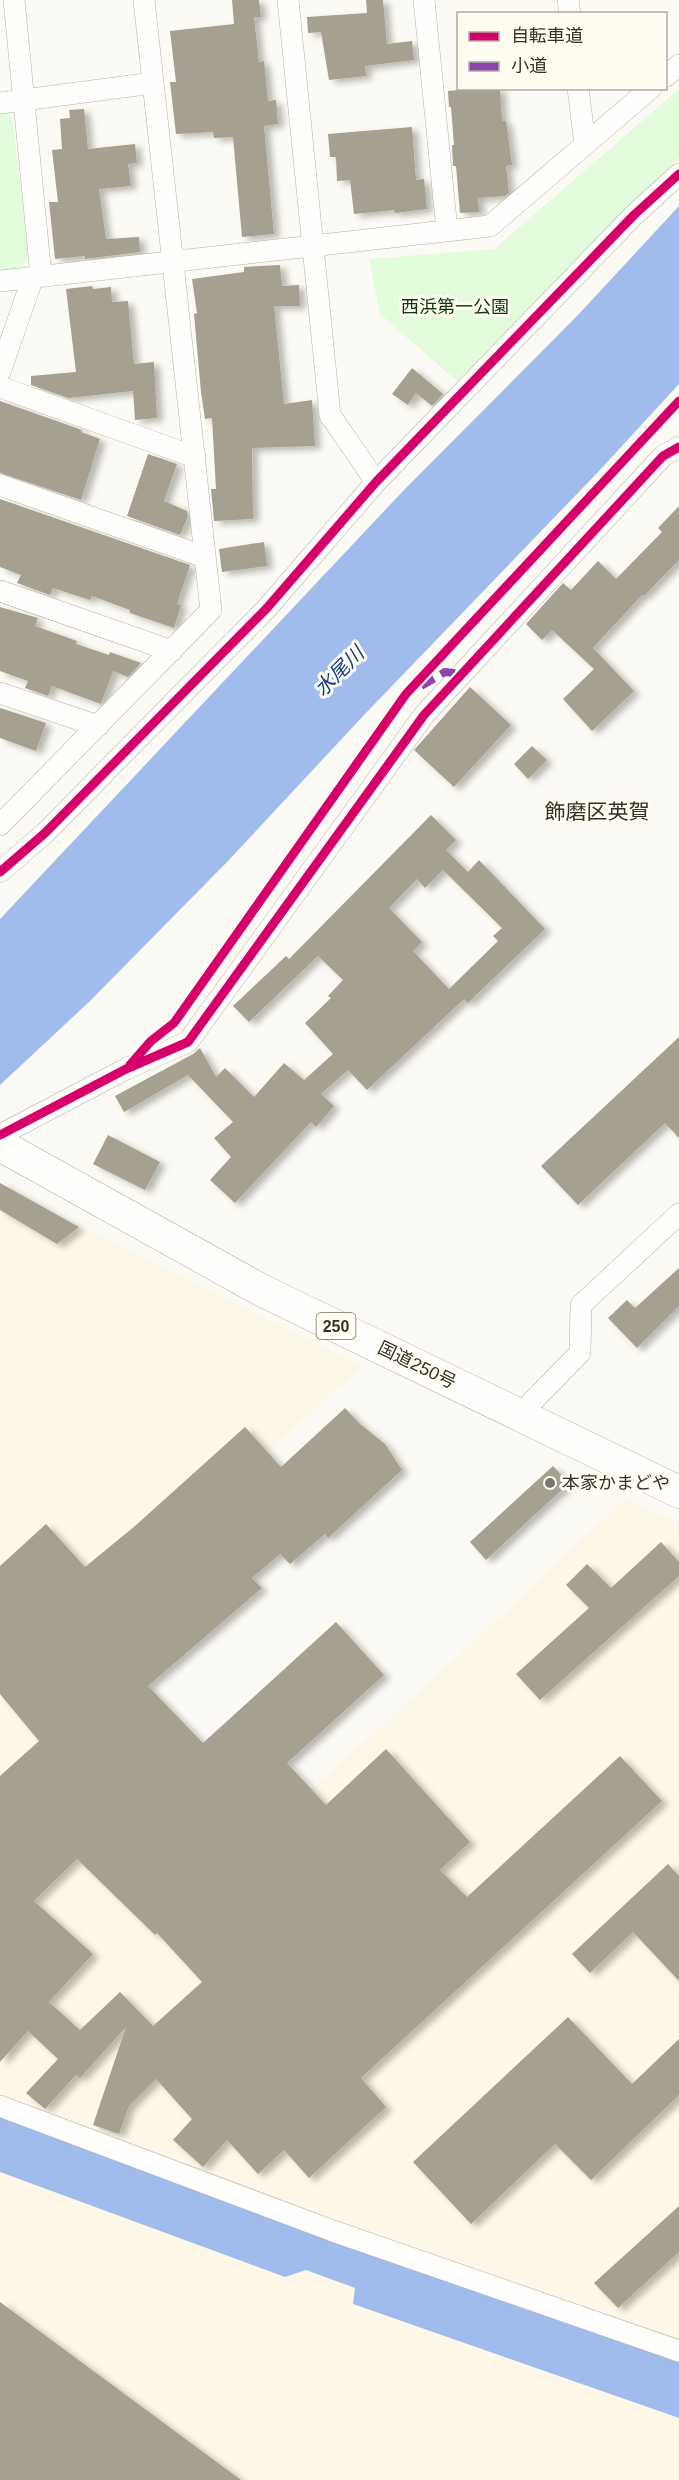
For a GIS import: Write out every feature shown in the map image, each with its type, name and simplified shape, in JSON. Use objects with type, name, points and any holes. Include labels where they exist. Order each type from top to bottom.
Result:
[{"type":"highway","name":"国道250号","points":[[0,1145],[261,1290],[679,1492]]},
{"type":"street","points":[[0,372],[37,277],[14,0]]},
{"type":"street","points":[[0,825],[9,803],[98,726],[211,610],[144,0]]},
{"type":"street","points":[[288,0],[330,415],[376,482]]},
{"type":"street","points":[[424,0],[447,230]]},
{"type":"street","points":[[667,75],[679,65]]},
{"type":"street","points":[[0,103],[153,83]]},
{"type":"street","points":[[578,90],[585,144]]},
{"type":"street","points":[[0,281],[490,226],[649,90]]},
{"type":"street","points":[[0,872],[45,833],[267,608],[376,482],[634,214],[679,174]]},
{"type":"street","points":[[0,387],[195,457]]},
{"type":"street","points":[[0,1135],[126,1069],[189,1042],[424,715],[663,456],[679,447]]},
{"type":"street","points":[[0,484],[206,557]]},
{"type":"street","points":[[0,591],[171,651]]},
{"type":"street","points":[[0,693],[98,726]]},
{"type":"street","points":[[519,1415],[580,1353],[581,1305],[679,1214]]},
{"type":"street","points":[[0,2106],[333,2231],[679,2351]]},
{"type":"shaded area","points":[[0,1188],[362,1366],[83,1617],[174,1707],[69,1803],[178,1911],[514,1605],[625,1498],[679,1523],[679,2359],[0,2112]]},
{"type":"shaded area","points":[[0,2172],[284,2277],[306,2270],[355,2288],[353,2305],[679,2419],[679,2480],[0,2480]]},
{"type":"green space","name":"西浜第一公園","points":[[679,89],[679,158],[458,382],[380,314],[369,259],[494,249]]},
{"type":"green space","points":[[0,109],[5,109],[12,115],[29,257],[19,268],[0,270]]},
{"type":"water","name":"水尾川","points":[[679,206],[679,384],[227,862],[89,1002],[0,1085],[0,919],[403,491],[578,315]]},
{"type":"water","points":[[0,2112],[679,2359],[679,2418],[353,2304],[355,2288],[306,2270],[285,2277],[0,2172]]},
{"type":"building","points":[[232,0],[259,0],[261,17],[254,17],[259,62],[264,61],[268,101],[276,100],[278,124],[264,126],[274,234],[242,237],[233,137],[214,138],[213,132],[176,134],[170,82],[176,82],[170,31],[234,24]]},
{"type":"building","points":[[366,0],[383,0],[387,44],[412,41],[414,60],[365,66],[366,76],[329,80],[321,32],[308,33],[307,17],[367,13]]},
{"type":"building","points":[[500,90],[502,121],[506,121],[512,165],[506,166],[509,193],[505,196],[478,198],[479,212],[460,213],[456,166],[453,166],[452,145],[454,145],[448,91]]},
{"type":"building","points":[[84,109],[88,149],[135,144],[137,163],[128,164],[131,186],[99,189],[106,239],[139,237],[140,252],[85,259],[85,256],[55,259],[49,202],[58,202],[52,150],[62,149],[60,119],[70,118],[69,110]]},
{"type":"building","points":[[412,127],[416,180],[424,179],[427,209],[395,213],[394,210],[354,214],[350,180],[337,181],[336,157],[330,157],[328,134]]},
{"type":"building","points":[[280,265],[282,286],[299,285],[300,306],[274,306],[284,404],[312,400],[315,446],[252,448],[253,519],[214,521],[211,489],[216,489],[212,418],[205,419],[201,392],[194,314],[197,313],[192,279],[244,272],[244,267]]},
{"type":"building","points":[[92,286],[93,289],[111,287],[112,302],[128,301],[134,364],[154,362],[157,418],[135,420],[133,391],[68,398],[31,385],[31,376],[76,372],[66,289]]},
{"type":"building","points":[[412,368],[443,394],[432,406],[416,393],[408,405],[392,394]]},
{"type":"building","points":[[0,401],[82,430],[81,432],[100,439],[81,500],[0,473]]},
{"type":"building","points":[[148,454],[177,464],[164,501],[187,511],[188,516],[180,535],[127,516]]},
{"type":"building","points":[[0,499],[190,565],[177,604],[181,605],[174,628],[130,613],[130,610],[92,596],[90,600],[53,588],[50,595],[17,583],[21,575],[0,567]]},
{"type":"building","points":[[679,506],[679,560],[644,596],[642,595],[593,648],[634,691],[592,731],[563,699],[594,669],[552,630],[542,640],[526,624],[563,583],[571,590],[598,561],[616,579],[662,532],[658,528]]},
{"type":"building","points":[[264,542],[267,566],[222,572],[219,549]]},
{"type":"building","points":[[0,607],[38,618],[35,626],[77,641],[76,644],[109,655],[110,652],[141,663],[128,677],[113,671],[101,704],[52,686],[48,696],[25,688],[28,681],[0,671]]},
{"type":"building","points":[[470,687],[511,725],[454,787],[414,750]]},
{"type":"building","points":[[0,708],[46,723],[36,751],[0,738]]},
{"type":"building","points":[[532,746],[547,760],[528,779],[514,764]]},
{"type":"building","points":[[431,815],[456,840],[446,850],[468,872],[479,860],[545,929],[468,1003],[464,999],[367,1090],[348,1070],[321,1094],[334,1106],[316,1127],[311,1122],[235,1203],[210,1180],[231,1157],[214,1138],[233,1122],[188,1075],[124,1112],[115,1096],[200,1048],[216,1077],[225,1068],[254,1097],[284,1063],[304,1080],[333,1054],[305,1023],[331,998],[328,996],[343,980],[318,956],[249,1022],[233,1006],[286,956],[289,959]],"holes":[[[443,870],[502,928],[493,936],[498,941],[449,989],[413,951],[422,942],[389,908],[417,879],[425,888]]]},
{"type":"building","points":[[679,1037],[679,1138],[665,1123],[578,1205],[541,1166]]},
{"type":"building","points":[[108,1135],[160,1162],[145,1190],[93,1164]]},
{"type":"building","points":[[0,1183],[79,1227],[57,1244],[0,1210]]},
{"type":"building","points":[[679,1268],[679,1306],[637,1348],[608,1318],[627,1300],[635,1308]]},
{"type":"building","points":[[345,1408],[360,1424],[385,1444],[402,1470],[328,1538],[325,1534],[290,1564],[280,1554],[252,1578],[262,1588],[148,1686],[203,1743],[336,1622],[384,1675],[287,1763],[326,1805],[386,1749],[470,1842],[440,1870],[467,1897],[620,1756],[662,1801],[361,2078],[386,2107],[309,2178],[284,2150],[258,2174],[227,2140],[203,2167],[173,2140],[192,2119],[156,2079],[129,2106],[119,2134],[93,2125],[126,2027],[80,2078],[76,2075],[45,2109],[26,2093],[58,2059],[28,2031],[0,2062],[0,1776],[39,1741],[0,1694],[0,1566],[46,1524],[85,1567],[135,1526],[245,1427],[281,1467]],"holes":[[[77,1859],[155,1935],[157,1933],[202,1982],[153,2026],[120,1992],[80,2030],[49,2002],[93,1954],[34,1901]]]},
{"type":"building","points":[[553,1466],[569,1483],[486,1560],[470,1542]]},
{"type":"building","points":[[661,1542],[679,1562],[679,1576],[540,1700],[516,1674],[589,1608],[566,1585],[587,1564],[611,1588]]},
{"type":"building","points":[[668,1864],[679,1876],[679,1981],[633,1932],[590,1973],[572,1954]]},
{"type":"building","points":[[568,2017],[632,2084],[679,2039],[679,2095],[591,2180],[555,2144],[471,2224],[413,2162]]},
{"type":"building","points":[[679,2206],[679,2252],[618,2308],[594,2283]]},
{"type":"building","points":[[0,2302],[241,2480],[0,2480]]},
{"type":"marked path","points":[[421,686],[445,672],[462,674]]},
{"type":"cycle path","points":[[0,872],[45,833],[267,608],[376,482],[634,215],[679,174]]},
{"type":"cycle path","points":[[130,1065],[151,1041],[174,1023],[406,694],[679,401]]},
{"type":"cycle path","points":[[0,1135],[126,1069],[188,1042],[424,715],[663,456],[679,447]]},
{"type":"place","name":"本家かまどや","points":[[550,1483]]},
{"type":"district","name":"飾磨区英賀","points":[[597,812]]}]
